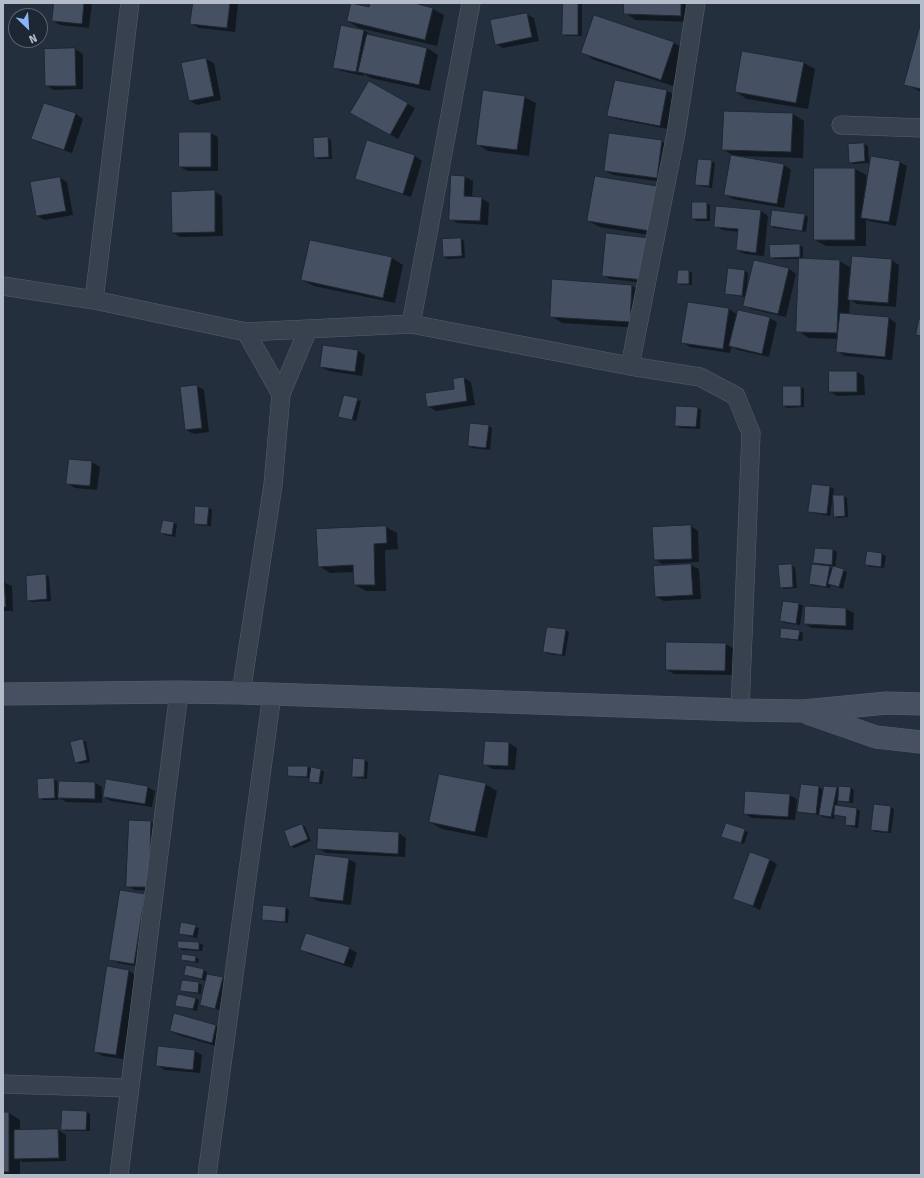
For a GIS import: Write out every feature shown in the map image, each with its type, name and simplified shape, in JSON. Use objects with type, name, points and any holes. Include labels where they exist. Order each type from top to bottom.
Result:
[{"type":"main road","points":[[3,694],[179,692],[241,693],[803,711],[887,703],[921,704]]},
{"type":"main road","points":[[803,711],[876,737],[921,742]]},
{"type":"street","points":[[94,300],[130,3]]},
{"type":"street","points":[[411,324],[471,3]]},
{"type":"street","points":[[630,366],[676,133],[696,3]]},
{"type":"street","points":[[841,125],[921,128]]},
{"type":"street","points":[[3,286],[94,300],[246,332],[411,324],[630,366],[700,377],[736,396],[751,433],[740,710]]},
{"type":"street","points":[[241,693],[272,485],[281,394],[308,329]]},
{"type":"street","points":[[246,332],[281,394]]},
{"type":"street","points":[[119,1175],[179,692]]},
{"type":"street","points":[[206,1175],[272,694]]},
{"type":"street","points":[[3,1084],[130,1088]]},
{"type":"building","points":[[54,3],[84,3],[82,24],[52,21]]},
{"type":"building","points":[[193,3],[230,3],[227,28],[190,24]]},
{"type":"building","points":[[351,3],[369,7],[370,3],[414,3],[433,8],[425,40],[347,21]]},
{"type":"building","points":[[563,3],[578,3],[578,35],[562,35]]},
{"type":"building","points":[[624,3],[681,3],[681,16],[624,14]]},
{"type":"building","points":[[527,13],[532,37],[495,45],[490,20]]},
{"type":"building","points":[[594,15],[674,42],[661,80],[581,53]]},
{"type":"building","points":[[921,22],[921,89],[904,85]]},
{"type":"building","points":[[341,25],[364,30],[356,72],[333,68]]},
{"type":"building","points":[[367,34],[427,48],[419,85],[358,72]]},
{"type":"building","points":[[75,48],[76,86],[45,86],[44,49]]},
{"type":"building","points":[[742,51],[804,62],[796,103],[735,92]]},
{"type":"building","points":[[206,58],[214,96],[189,101],[181,63]]},
{"type":"building","points":[[615,80],[667,90],[660,126],[607,116]]},
{"type":"building","points":[[369,81],[408,103],[390,135],[350,113]]},
{"type":"building","points":[[483,90],[525,96],[517,150],[476,145]]},
{"type":"building","points":[[44,103],[76,113],[64,150],[31,139]]},
{"type":"building","points":[[724,111],[793,113],[791,152],[722,150]]},
{"type":"building","points":[[179,132],[211,132],[211,167],[179,167]]},
{"type":"building","points":[[609,133],[662,140],[657,178],[604,171]]},
{"type":"building","points":[[328,137],[329,157],[314,158],[313,138]]},
{"type":"building","points":[[367,140],[415,155],[403,194],[355,179]]},
{"type":"building","points":[[864,143],[865,161],[849,163],[848,144]]},
{"type":"building","points":[[731,155],[784,164],[777,204],[724,195]]},
{"type":"building","points":[[871,156],[900,161],[889,222],[861,218]]},
{"type":"building","points":[[698,159],[712,160],[709,186],[695,185]]},
{"type":"building","points":[[814,168],[855,168],[855,240],[814,240]]},
{"type":"building","points":[[451,175],[465,176],[464,196],[482,197],[480,221],[449,220]]},
{"type":"building","points":[[595,176],[657,186],[650,231],[587,221]]},
{"type":"building","points":[[60,177],[66,211],[36,216],[30,182]]},
{"type":"building","points":[[215,190],[215,232],[172,233],[171,192]]},
{"type":"building","points":[[692,202],[707,202],[707,219],[692,219]]},
{"type":"building","points":[[716,206],[761,210],[756,253],[736,250],[738,229],[714,227]]},
{"type":"building","points":[[772,210],[805,214],[802,231],[770,226]]},
{"type":"building","points":[[606,233],[649,238],[645,280],[602,276]]},
{"type":"building","points":[[461,238],[462,256],[443,257],[442,239]]},
{"type":"building","points":[[310,240],[392,257],[383,298],[301,280]]},
{"type":"building","points":[[800,244],[800,257],[770,258],[769,245]]},
{"type":"building","points":[[852,256],[892,259],[888,303],[848,300]]},
{"type":"building","points":[[799,258],[840,260],[837,333],[796,332]]},
{"type":"building","points":[[754,260],[789,268],[778,314],[743,306]]},
{"type":"building","points":[[728,268],[745,270],[742,296],[725,294]]},
{"type":"building","points":[[678,270],[689,270],[689,284],[677,284]]},
{"type":"building","points":[[552,279],[632,285],[630,322],[550,317]]},
{"type":"building","points":[[688,302],[729,308],[723,349],[681,343]]},
{"type":"building","points":[[738,310],[770,317],[762,354],[729,346]]},
{"type":"building","points":[[840,313],[889,317],[885,357],[836,352]]},
{"type":"building","points":[[919,319],[921,319],[921,336],[916,335]]},
{"type":"building","points":[[323,345],[358,350],[355,372],[320,367]]},
{"type":"building","points":[[829,371],[857,371],[857,392],[829,392]]},
{"type":"building","points":[[464,377],[467,401],[427,407],[425,393],[454,389],[453,379]]},
{"type":"building","points":[[197,385],[202,428],[185,430],[180,387]]},
{"type":"building","points":[[783,386],[801,386],[801,406],[783,406]]},
{"type":"building","points":[[344,395],[358,398],[352,420],[338,417]]},
{"type":"building","points":[[676,406],[698,407],[696,427],[675,426]]},
{"type":"building","points":[[470,423],[489,425],[486,448],[468,446]]},
{"type":"building","points":[[69,459],[92,461],[90,486],[66,484]]},
{"type":"building","points":[[812,484],[830,486],[827,514],[808,512]]},
{"type":"building","points":[[833,495],[844,495],[845,516],[834,517]]},
{"type":"building","points":[[195,506],[209,507],[207,525],[194,524]]},
{"type":"building","points":[[163,520],[174,522],[172,535],[160,533]]},
{"type":"building","points":[[691,525],[692,559],[654,560],[652,527]]},
{"type":"building","points":[[386,526],[387,543],[374,544],[375,585],[354,585],[353,565],[318,567],[316,529]]},
{"type":"building","points":[[815,548],[833,549],[832,565],[813,563]]},
{"type":"building","points":[[867,551],[882,553],[881,567],[865,565]]},
{"type":"building","points":[[691,564],[693,595],[655,597],[653,566]]},
{"type":"building","points":[[792,564],[793,587],[780,588],[778,565]]},
{"type":"building","points":[[812,564],[830,566],[826,587],[809,584]]},
{"type":"building","points":[[833,566],[844,569],[839,587],[828,584]]},
{"type":"building","points":[[46,574],[47,599],[27,601],[26,576]]},
{"type":"building","points":[[4,581],[6,607],[3,607]]},
{"type":"building","points":[[783,601],[799,603],[796,624],[780,621]]},
{"type":"building","points":[[805,606],[846,608],[846,626],[804,624]]},
{"type":"building","points":[[547,627],[566,629],[562,655],[543,652]]},
{"type":"building","points":[[781,628],[800,630],[798,640],[780,638]]},
{"type":"building","points":[[666,642],[726,643],[725,671],[666,670]]},
{"type":"building","points":[[83,739],[87,760],[75,763],[70,742]]},
{"type":"building","points":[[485,741],[509,742],[508,766],[483,765]]},
{"type":"building","points":[[353,758],[365,759],[364,777],[352,777]]},
{"type":"building","points":[[288,766],[308,766],[307,777],[288,776]]},
{"type":"building","points":[[311,767],[321,769],[319,783],[309,782]]},
{"type":"building","points":[[439,774],[486,783],[475,832],[429,822]]},
{"type":"building","points":[[54,778],[55,798],[38,799],[37,779]]},
{"type":"building","points":[[106,779],[148,786],[145,804],[103,797]]},
{"type":"building","points":[[59,781],[95,782],[95,799],[58,798]]},
{"type":"building","points":[[801,784],[819,786],[816,814],[797,812]]},
{"type":"building","points":[[824,786],[837,787],[831,817],[819,815]]},
{"type":"building","points":[[839,786],[851,787],[849,802],[838,801]]},
{"type":"building","points":[[745,791],[790,794],[788,817],[744,814]]},
{"type":"building","points":[[874,804],[891,806],[888,832],[871,830]]},
{"type":"building","points":[[835,805],[857,808],[855,826],[845,825],[846,817],[834,815]]},
{"type":"building","points":[[129,820],[151,821],[149,887],[126,887]]},
{"type":"building","points":[[726,823],[745,829],[741,843],[721,837]]},
{"type":"building","points":[[302,824],[308,839],[290,847],[284,831]]},
{"type":"building","points":[[318,828],[399,832],[398,854],[317,849]]},
{"type":"building","points":[[750,852],[770,859],[753,906],[733,899]]},
{"type":"building","points":[[315,854],[349,858],[343,901],[309,897]]},
{"type":"building","points":[[120,890],[145,894],[134,964],[109,960]]},
{"type":"building","points":[[263,905],[286,907],[285,922],[262,920]]},
{"type":"building","points":[[181,922],[196,925],[193,936],[179,934]]},
{"type":"building","points":[[306,933],[350,947],[344,964],[300,950]]},
{"type":"building","points":[[178,941],[199,942],[199,950],[178,948]]},
{"type":"building","points":[[182,954],[196,956],[195,962],[181,960]]},
{"type":"building","points":[[186,965],[204,969],[202,979],[184,975]]},
{"type":"building","points":[[107,966],[129,970],[116,1055],[94,1052]]},
{"type":"building","points":[[207,974],[223,977],[215,1009],[200,1005]]},
{"type":"building","points":[[182,980],[199,982],[198,993],[180,991]]},
{"type":"building","points":[[178,994],[196,998],[193,1009],[175,1006]]},
{"type":"building","points":[[174,1013],[216,1025],[212,1043],[170,1031]]},
{"type":"building","points":[[158,1046],[195,1050],[193,1070],[156,1066]]},
{"type":"building","points":[[62,1110],[87,1111],[86,1130],[61,1130]]},
{"type":"building","points":[[3,1112],[9,1112],[9,1172],[3,1172]]},
{"type":"building","points":[[58,1129],[59,1158],[14,1159],[14,1130]]}]
